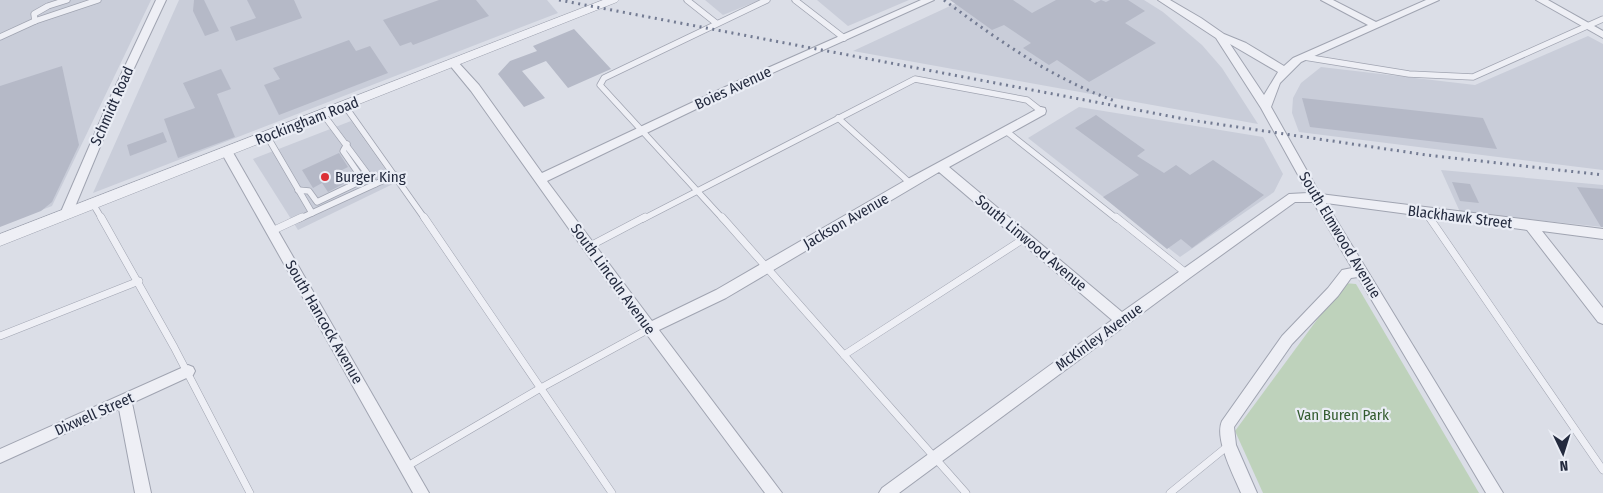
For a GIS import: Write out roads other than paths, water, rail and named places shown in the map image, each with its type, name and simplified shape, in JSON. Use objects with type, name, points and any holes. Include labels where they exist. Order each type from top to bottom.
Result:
[{"type":"street","name":"Schmidt Road","points":[[66,214],[116,96],[161,0]]},
{"type":"street","name":"Rockingham Road","points":[[0,240],[454,64],[613,0]]},
{"type":"street","name":"Boies Avenue","points":[[540,179],[742,83],[929,0]]},
{"type":"street","name":"South Elmwood Avenue","points":[[1163,0],[1198,20],[1220,36],[1266,107],[1316,197],[1495,493]]},
{"type":"street","points":[[1326,0],[1375,25]]},
{"type":"street","points":[[1266,107],[1270,89],[1285,71],[1304,56],[1434,0]]},
{"type":"street","points":[[1541,0],[1603,35]]},
{"type":"street","points":[[1220,36],[1242,45],[1285,71]]},
{"type":"street","name":"South Lincoln Avenue","points":[[454,64],[475,88],[588,247],[774,493]]},
{"type":"street","name":"Jackson Avenue","points":[[649,329],[721,294],[910,183],[1041,111]]},
{"type":"street","name":"South Hancock Avenue","points":[[227,152],[421,493]]},
{"type":"street","name":"South Linwood Avenue","points":[[940,166],[1122,320]]},
{"type":"street","name":"McKinley Avenue","points":[[887,493],[1186,273],[1293,197],[1316,197]]},
{"type":"street","name":"Blackhawk Street","points":[[1316,197],[1426,213],[1603,234]]},
{"type":"street","points":[[1531,226],[1603,318]]},
{"type":"street","points":[[1249,493],[1229,444],[1227,426],[1287,340],[1333,292],[1347,274],[1362,271]]},
{"type":"street","name":"Dixwell Street","points":[[0,456],[188,371]]},
{"type":"street","points":[[124,400],[143,493]]},
{"type":"lane","points":[[34,21],[34,14],[48,6],[67,0]]},
{"type":"lane","points":[[0,37],[34,21],[98,0]]},
{"type":"lane","points":[[687,0],[716,23]]},
{"type":"lane","points":[[767,0],[604,78],[600,86],[698,191],[966,493]]},
{"type":"lane","points":[[794,0],[844,38]]},
{"type":"lane","points":[[1304,56],[1426,76],[1474,77],[1603,19]]},
{"type":"lane","points":[[588,247],[915,79],[1027,100],[1041,111]]},
{"type":"lane","points":[[345,106],[395,175],[539,389],[612,493]]},
{"type":"lane","points":[[323,114],[375,184]]},
{"type":"lane","points":[[838,118],[910,183]]},
{"type":"lane","points":[[1006,131],[1186,273]]},
{"type":"lane","points":[[266,136],[312,213]]},
{"type":"lane","points":[[298,190],[310,191],[317,202],[363,180],[343,151],[346,144]]},
{"type":"lane","points":[[272,231],[395,175]]},
{"type":"lane","points":[[93,204],[139,281],[188,371],[250,493]]},
{"type":"lane","points":[[1426,213],[1603,470]]},
{"type":"lane","points":[[844,355],[1025,238]]},
{"type":"lane","points":[[0,336],[139,281]]},
{"type":"lane","points":[[406,467],[539,389],[649,329]]},
{"type":"lane","points":[[1170,493],[1229,444]]},
{"type":"railway","points":[[559,0],[1190,120],[1427,155],[1603,175]]},
{"type":"railway","points":[[944,0],[1026,57],[1091,92],[1115,101]]},
{"type":"place","name":"Burger King","points":[[325,177]]},
{"type":"park label","name":"Van Buren Park","points":[[1343,415]]}]
